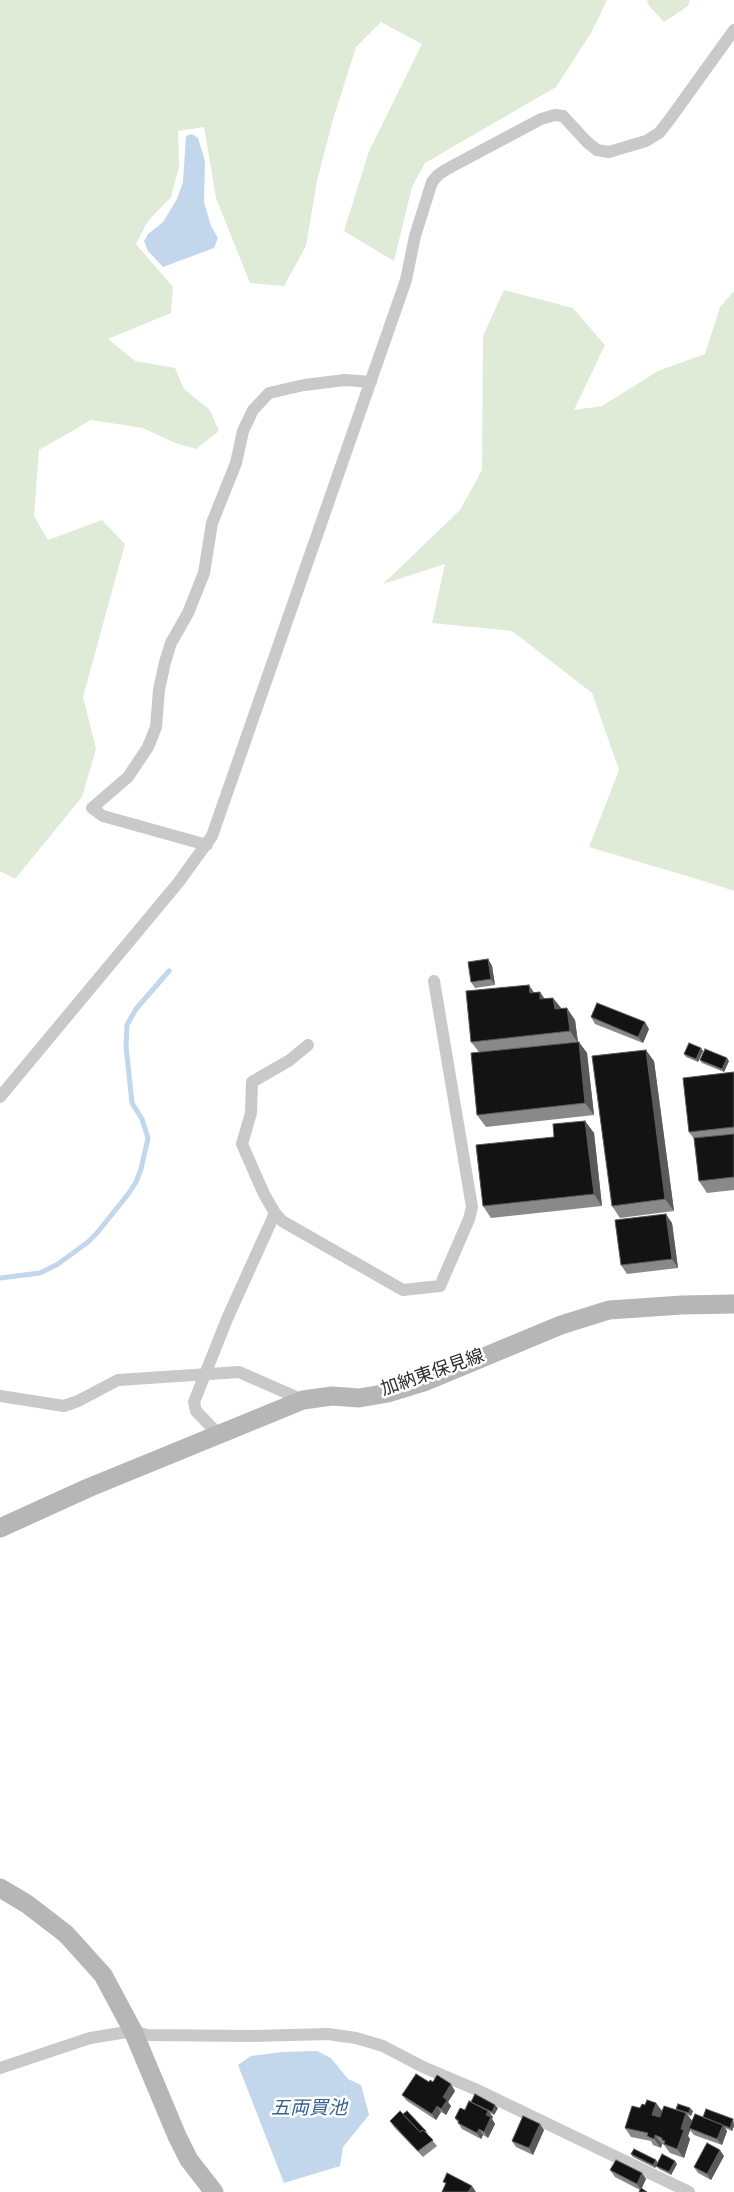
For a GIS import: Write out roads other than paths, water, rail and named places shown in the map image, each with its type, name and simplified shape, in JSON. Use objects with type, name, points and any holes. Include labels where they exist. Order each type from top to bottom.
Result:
[{"type":"main road","name":"加納東保見線","points":[[0,1528],[218,1434],[303,1400],[332,1396],[359,1398],[388,1393],[424,1382],[561,1325],[609,1310],[734,1304]]},
{"type":"main road","points":[[0,1888],[46,1918],[77,1945],[103,1975],[133,2031],[176,2136],[189,2160],[214,2192]]},
{"type":"street","points":[[0,1097],[178,883],[207,845],[215,827],[371,382],[406,280],[415,236],[430,186],[438,174],[541,119],[555,115],[563,116],[587,142],[598,150],[609,152],[646,141],[670,120],[734,30]]},
{"type":"street","points":[[207,845],[103,816],[92,808],[128,777],[148,747],[156,727],[159,690],[165,662],[171,643],[188,613],[204,573],[212,523],[236,463],[243,431],[253,410],[269,393],[304,385],[345,380],[371,382]]},
{"type":"street","points":[[308,1045],[290,1060],[252,1082],[251,1112],[242,1144],[275,1213],[282,1221],[403,1290],[440,1286],[469,1219],[472,1207],[434,981]]},
{"type":"street","points":[[218,1434],[196,1411],[194,1402],[275,1213]]},
{"type":"street","points":[[0,1396],[64,1406],[78,1402],[118,1380],[239,1372],[303,1400]]},
{"type":"street","points":[[0,2068],[90,2038],[133,2031],[147,2034],[253,2036],[328,2034],[356,2038],[383,2046],[423,2067],[475,2089],[683,2191]]},
{"type":"water","points":[[192,134],[198,138],[205,161],[204,202],[211,226],[218,238],[214,248],[163,267],[148,251],[144,241],[148,234],[163,222],[177,199],[183,182],[186,136]]},
{"type":"water","name":"五両買池","points":[[317,2051],[331,2058],[348,2079],[361,2085],[369,2115],[343,2147],[340,2166],[284,2183],[238,2065],[251,2056],[282,2052]]},
{"type":"waterway","points":[[0,1278],[40,1273],[58,1264],[97,1233],[136,1182],[148,1138],[142,1119],[132,1103],[126,1046],[127,1025],[136,1009],[169,971]]}]
